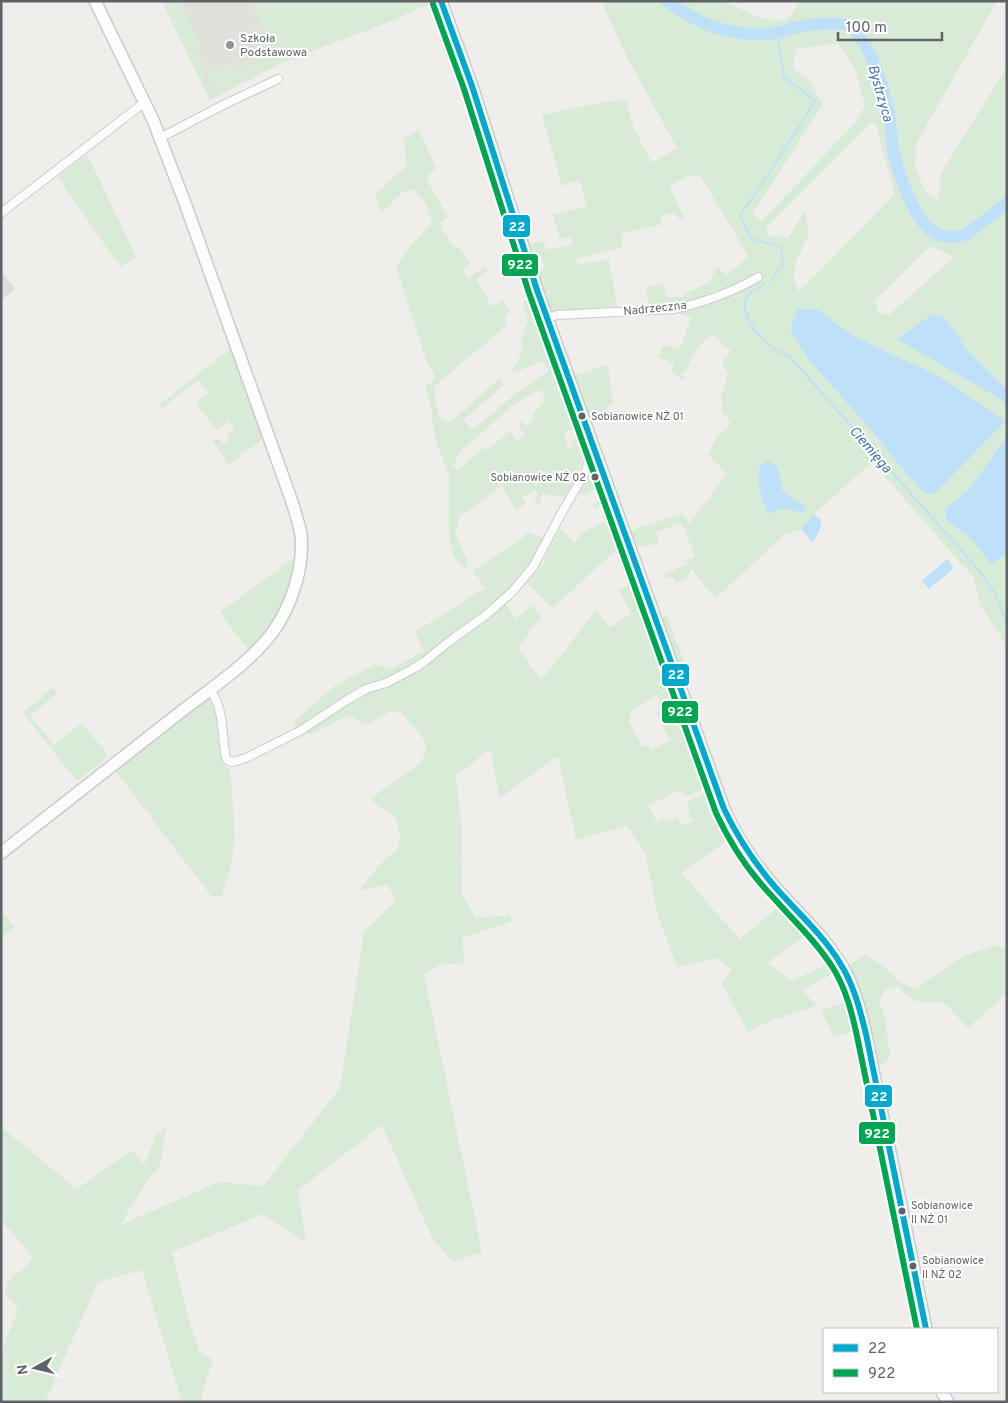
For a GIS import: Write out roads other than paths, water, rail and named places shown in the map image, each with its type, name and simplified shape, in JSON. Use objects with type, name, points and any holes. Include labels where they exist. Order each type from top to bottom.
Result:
[{"type":"street","points":[[1,853],[253,655],[269,638],[290,600],[301,553],[297,518],[287,488],[160,138],[145,102],[95,1]]},
{"type":"street","points":[[441,1],[472,86],[530,266],[601,470],[728,819],[752,859],[829,946],[843,969],[854,993],[887,1138],[926,1328]]},
{"type":"street","points":[[160,138],[278,79]]},
{"type":"street","points":[[1,214],[145,102]]},
{"type":"street","name":"Nadrzeczna","points":[[548,318],[674,309],[689,306],[746,285],[758,277]]},
{"type":"street","points":[[210,690],[214,695],[222,721],[226,758],[233,762],[246,758],[300,731],[353,696],[366,689],[386,683],[424,662],[486,615],[512,592],[533,567],[586,471],[591,452],[594,449]]},
{"type":"street","points":[[586,471],[601,470]]},
{"type":"water","points":[[798,309],[819,310],[850,334],[938,376],[1006,421],[935,493],[926,494],[809,360],[790,329]]},
{"type":"water","points":[[931,315],[945,318],[967,350],[1007,390],[1007,405],[999,398],[897,339]]},
{"type":"water","points":[[1007,436],[1007,554],[991,564],[970,538],[946,520],[945,509],[970,488]]},
{"type":"water","points":[[768,461],[778,467],[782,490],[794,500],[807,507],[803,513],[785,509],[768,514],[760,490],[759,472],[760,465]]},
{"type":"water","points":[[814,514],[821,520],[820,530],[812,542],[801,529]]},
{"type":"water","points":[[947,559],[954,568],[929,589],[922,581]]},
{"type":"waterway","name":"Bystrzyca","points":[[666,1],[708,25],[740,33],[771,34],[799,27],[823,24],[839,24],[851,28],[857,33],[870,54],[877,72],[888,108],[893,147],[899,172],[913,206],[925,224],[935,233],[944,236],[962,236],[1007,203]]},
{"type":"waterway","name":"Ciemięga","points":[[770,282],[783,265],[781,247],[752,239],[740,215],[815,101],[784,77],[777,33]]},
{"type":"waterway","name":"Ciemięga","points":[[764,284],[750,293],[746,299],[747,315],[755,331],[767,344],[790,357],[976,567],[995,593],[1007,624]]},
{"type":"place","name":"Szkoła Podstawowa","points":[[230,45]]},
{"type":"place","name":"Sobianowice NŻ 01","points":[[582,416]]},
{"type":"place","name":"Sobianowice NŻ 02","points":[[595,477]]},
{"type":"place","name":"Sobianowice II NŻ 01","points":[[902,1211]]},
{"type":"place","name":"Sobianowice II NŻ 02","points":[[913,1266]]}]
